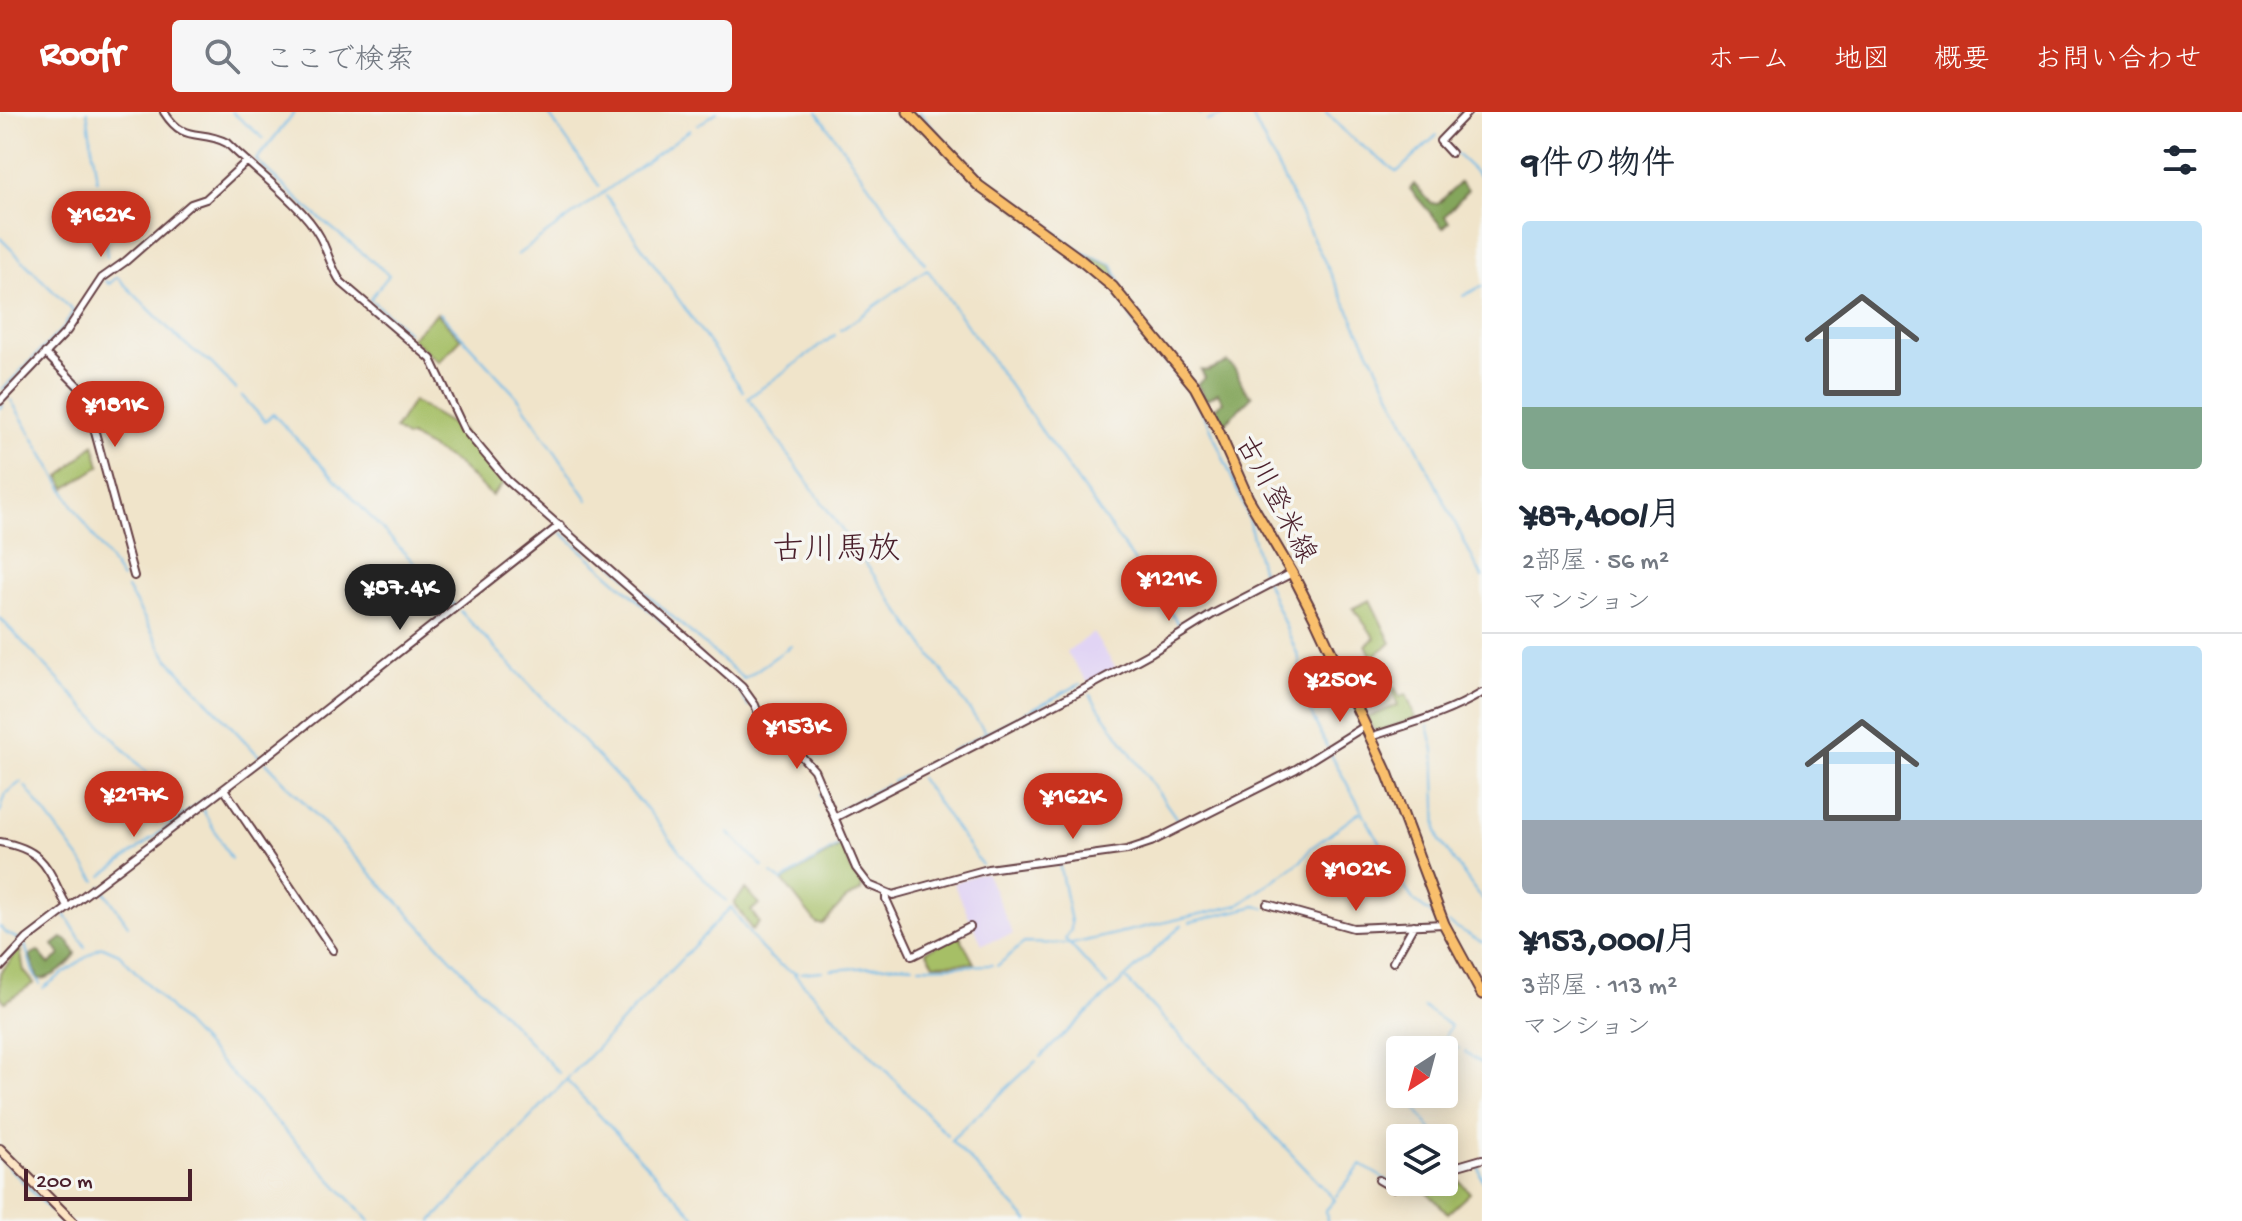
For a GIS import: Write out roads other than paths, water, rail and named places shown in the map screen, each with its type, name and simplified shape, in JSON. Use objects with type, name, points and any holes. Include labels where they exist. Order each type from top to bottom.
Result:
[{"type":"main road","name":"古川登米線","points":[[908,112],[979,186],[1113,287],[1202,398],[1248,498],[1292,573],[1365,726],[1399,803],[1443,921],[1482,994]]},
{"type":"street","points":[[164,112],[175,128],[187,134],[222,140],[299,211],[320,236],[331,267],[341,282],[431,359],[464,429],[507,480],[742,687],[755,705],[763,725],[793,747],[814,770],[863,879],[869,885],[886,893],[904,893],[988,869],[1127,850],[1208,815],[1365,726]]},
{"type":"street","points":[[1451,153],[1440,141],[1468,112]]},
{"type":"street","points":[[0,401],[67,331],[102,278],[191,204],[206,199],[246,162]]},
{"type":"street","points":[[45,353],[83,391],[134,576]]},
{"type":"street","points":[[0,968],[19,945],[224,789],[560,525]]},
{"type":"street","points":[[836,817],[1088,687],[1213,614],[1292,573]]},
{"type":"street","points":[[1370,737],[1430,718],[1482,693]]},
{"type":"street","points":[[224,789],[333,950]]},
{"type":"street","points":[[0,842],[22,846],[35,853],[68,908]]},
{"type":"street","points":[[886,893],[912,956],[970,927]]},
{"type":"street","points":[[1267,904],[1353,928],[1443,921]]},
{"type":"street","points":[[1393,962],[1414,925]]},
{"type":"street","points":[[0,1149],[72,1221]]},
{"type":"street","points":[[1458,1166],[1482,1159]]},
{"type":"street","points":[[1379,1180],[1386,1184]]},
{"type":"waterway","points":[[87,112],[97,180]]},
{"type":"waterway","points":[[232,112],[263,138]]},
{"type":"waterway","points":[[295,112],[256,160],[305,206],[389,275],[370,299],[408,332]]},
{"type":"waterway","points":[[547,112],[599,186]]},
{"type":"waterway","points":[[698,125],[717,112]]},
{"type":"waterway","points":[[817,112],[925,264]]},
{"type":"waterway","points":[[919,112],[964,162],[996,190],[1084,253],[1113,265],[1120,282]]},
{"type":"waterway","points":[[1207,121],[1231,112]]},
{"type":"waterway","points":[[1250,112],[1482,577]]},
{"type":"waterway","points":[[1326,112],[1349,136],[1397,172],[1437,135]]},
{"type":"waterway","points":[[517,255],[690,130]]},
{"type":"waterway","points":[[1448,146],[1482,178]]},
{"type":"waterway","points":[[606,196],[743,391]]},
{"type":"waterway","points":[[104,228],[107,257]]},
{"type":"waterway","points":[[0,238],[75,313]]},
{"type":"waterway","points":[[841,330],[927,269],[1181,627]]},
{"type":"waterway","points":[[106,281],[109,284],[117,277],[182,342],[211,363],[236,389]]},
{"type":"waterway","points":[[1463,296],[1482,286]]},
{"type":"waterway","points":[[3,389],[63,328],[72,313]]},
{"type":"waterway","points":[[440,313],[519,399],[588,500]]},
{"type":"waterway","points":[[1130,316],[1187,387],[1208,422],[1246,511],[1261,569],[1299,658],[1302,694],[1327,747]]},
{"type":"waterway","points":[[835,335],[748,398],[986,733]]},
{"type":"waterway","points":[[242,396],[265,421],[273,414],[454,605]]},
{"type":"waterway","points":[[11,400],[74,507],[122,579]]},
{"type":"waterway","points":[[0,408],[3,405]]},
{"type":"waterway","points":[[567,525],[744,679],[791,646]]},
{"type":"waterway","points":[[562,533],[717,670]]},
{"type":"waterway","points":[[127,588],[167,658],[259,756]]},
{"type":"waterway","points":[[460,611],[647,809],[688,862],[726,901]]},
{"type":"waterway","points":[[0,618],[175,803]]},
{"type":"waterway","points":[[721,674],[741,693],[748,706]]},
{"type":"waterway","points":[[893,782],[1080,684]]},
{"type":"waterway","points":[[1090,695],[1179,822]]},
{"type":"waterway","points":[[1428,726],[1434,750],[1440,841],[1482,900]]},
{"type":"waterway","points":[[1330,753],[1403,885],[1414,901],[1436,917]]},
{"type":"waterway","points":[[266,762],[559,1073]]},
{"type":"waterway","points":[[102,876],[239,773]]},
{"type":"waterway","points":[[920,778],[982,865]]},
{"type":"waterway","points":[[0,812],[6,793],[21,782]]},
{"type":"waterway","points":[[838,811],[887,785]]},
{"type":"waterway","points":[[25,786],[96,881]]},
{"type":"waterway","points":[[820,794],[830,816]]},
{"type":"waterway","points":[[203,810],[231,859]]},
{"type":"waterway","points":[[997,966],[1024,943],[1072,944],[1239,905],[1301,861],[1311,848],[1360,812]]},
{"type":"waterway","points":[[729,833],[763,867]]},
{"type":"waterway","points":[[772,874],[782,881],[840,844]]},
{"type":"waterway","points":[[1059,863],[1071,922],[1071,930],[1065,939],[1107,985]]},
{"type":"waterway","points":[[101,886],[128,925]]},
{"type":"waterway","points":[[1190,922],[1256,906],[1265,908]]},
{"type":"waterway","points":[[432,1221],[731,907],[768,955],[797,973]]},
{"type":"waterway","points":[[65,914],[85,947]]},
{"type":"waterway","points":[[1449,923],[1482,942]]},
{"type":"waterway","points":[[1040,1057],[1182,925]]},
{"type":"waterway","points":[[0,927],[20,940]]},
{"type":"waterway","points":[[25,945],[40,984]]},
{"type":"waterway","points":[[43,988],[99,948],[119,954],[370,1221]]},
{"type":"waterway","points":[[919,967],[992,965]]},
{"type":"waterway","points":[[831,970],[913,966]]},
{"type":"waterway","points":[[801,973],[822,971]]},
{"type":"waterway","points":[[794,974],[947,1135]]},
{"type":"waterway","points":[[1127,980],[1335,1200],[1326,1210],[1327,1221]]},
{"type":"waterway","points":[[1423,1007],[1451,1026],[1444,1038],[1459,1049]]},
{"type":"waterway","points":[[1465,1052],[1482,1064]]},
{"type":"waterway","points":[[1028,1221],[951,1140],[1036,1061]]},
{"type":"waterway","points":[[568,1082],[699,1221]]},
{"type":"waterway","points":[[1416,1108],[1427,1124]]},
{"type":"waterway","points":[[0,1158],[51,1211]]},
{"type":"waterway","points":[[1477,1162],[1482,1180]]},
{"type":"waterway","points":[[1336,1196],[1361,1165],[1386,1180]]},
{"type":"district","name":"古川馬放","points":[[836,547]]}]
